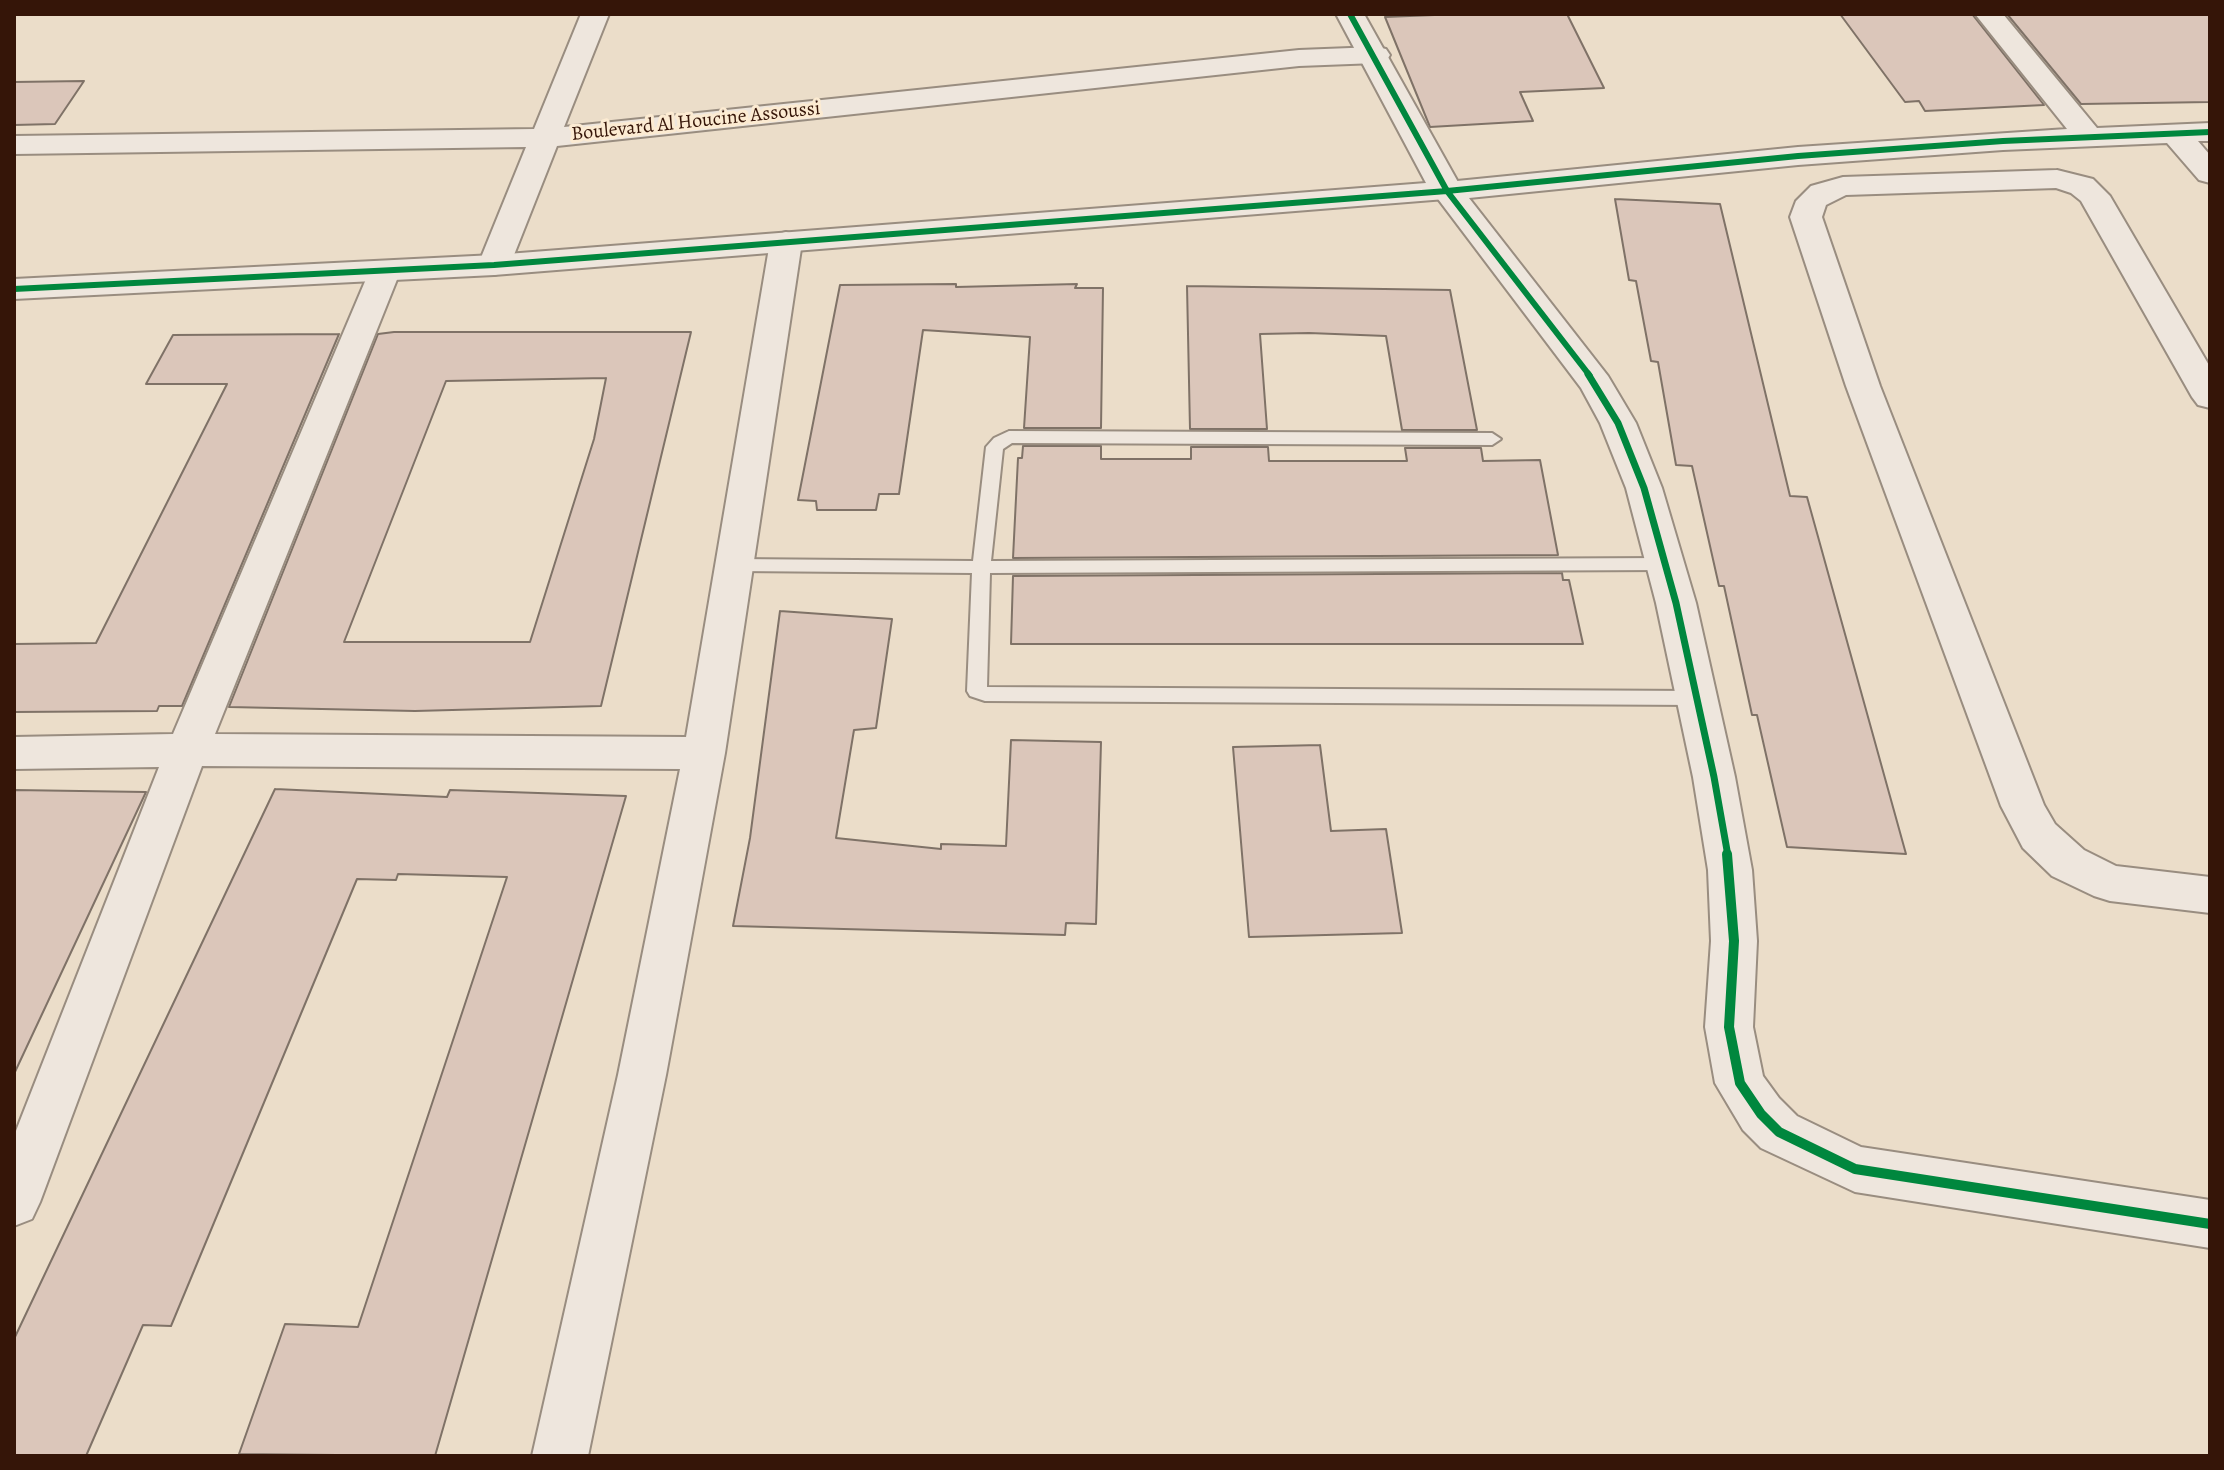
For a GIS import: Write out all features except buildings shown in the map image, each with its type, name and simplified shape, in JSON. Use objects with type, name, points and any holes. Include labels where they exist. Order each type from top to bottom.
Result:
[{"type":"street","points":[[494,265],[595,14]]},
{"type":"street","points":[[1350,14],[1376,55],[1447,191],[1596,384],[1618,423],[1644,488],[1665,564],[1714,777],[1730,870],[1734,941],[1729,1027],[1740,1083],[1761,1114],[1779,1132],[1855,1169],[2210,1224]]},
{"type":"street","points":[[1989,14],[2089,137]]},
{"type":"street","name":"Boulevard Al Houcine Assoussi","points":[[14,145],[546,138],[1299,58],[1376,55]]},
{"type":"street","points":[[14,289],[494,265],[1447,191],[1798,156],[2210,132]]},
{"type":"street","points":[[2175,134],[2210,174]]},
{"type":"street","points":[[2210,397],[2094,196],[2082,186],[2057,179],[1843,186],[1822,193],[1812,201],[1806,217],[1863,386],[2023,806],[2039,836],[2068,863],[2110,883],[2210,895]]},
{"type":"street","points":[[560,1456],[642,1075],[704,753],[786,242]]},
{"type":"street","points":[[14,1202],[187,750],[384,272]]},
{"type":"street","points":[[14,753],[187,750],[704,753]]},
{"type":"lane","points":[[1492,439],[1009,437],[995,447],[981,567],[977,691],[985,694],[1695,698]]},
{"type":"lane","points":[[736,565],[1665,564]]},
{"type":"cycle path","points":[[1350,14],[1447,191],[1596,384],[1618,423],[1644,488],[1676,603],[1714,777],[1730,870],[1734,941],[1729,1027],[1740,1083],[1761,1114],[1779,1132],[1855,1169],[2210,1224]]},
{"type":"cycle path","points":[[14,289],[494,265],[1447,191],[1798,156],[2003,141],[2210,132]]}]
